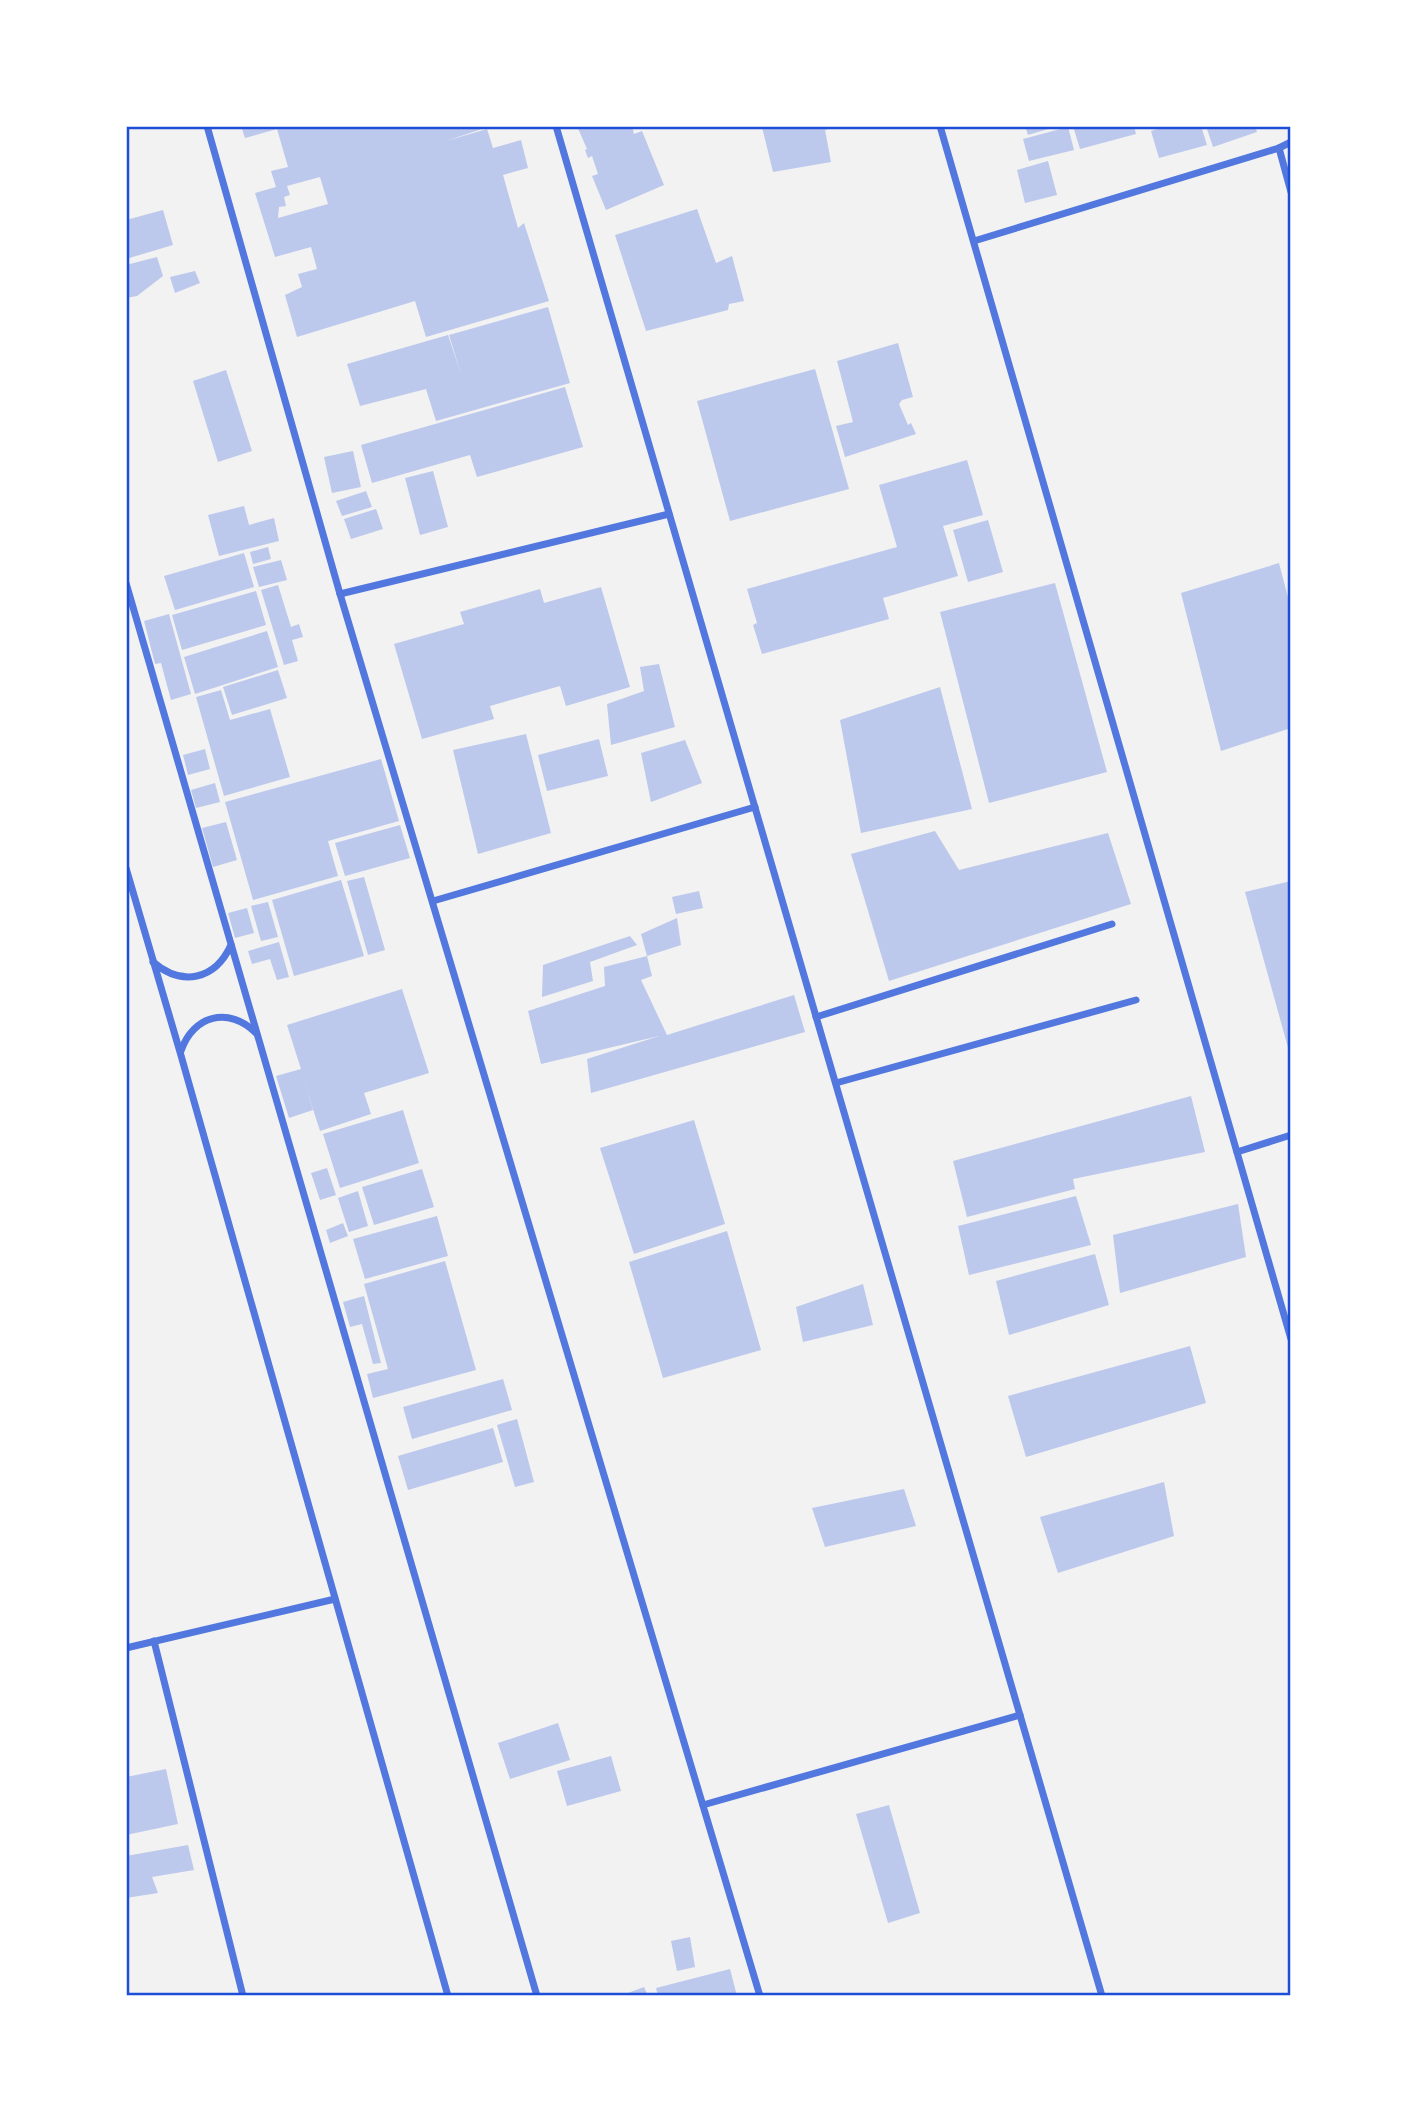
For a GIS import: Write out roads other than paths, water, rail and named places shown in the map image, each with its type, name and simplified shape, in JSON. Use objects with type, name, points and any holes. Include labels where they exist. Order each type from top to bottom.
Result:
[{"type":"street","points":[[207,126],[340,594],[760,1996]]},
{"type":"street","points":[[556,126],[1102,1996]]},
{"type":"street","points":[[940,126],[1291,1339]]},
{"type":"street","points":[[974,242],[1279,148],[1291,142]]},
{"type":"street","points":[[1279,148],[1291,192]]},
{"type":"street","points":[[340,594],[669,514]]},
{"type":"street","points":[[126,583],[537,1996]]},
{"type":"street","points":[[433,901],[755,807]]},
{"type":"street","points":[[126,868],[448,1996]]},
{"type":"street","points":[[816,1017],[1112,924]]},
{"type":"street","points":[[153,961],[173,975],[185,978],[197,976],[219,965],[231,944]]},
{"type":"street","points":[[836,1083],[1136,1000]]},
{"type":"street","points":[[180,1052],[184,1040],[192,1030],[213,1018],[237,1020],[256,1034]]},
{"type":"street","points":[[1237,1152],[1291,1135]]},
{"type":"street","points":[[126,1647],[335,1600]]},
{"type":"street","points":[[154,1642],[243,1996]]},
{"type":"street","points":[[703,1805],[1020,1715]]}]
